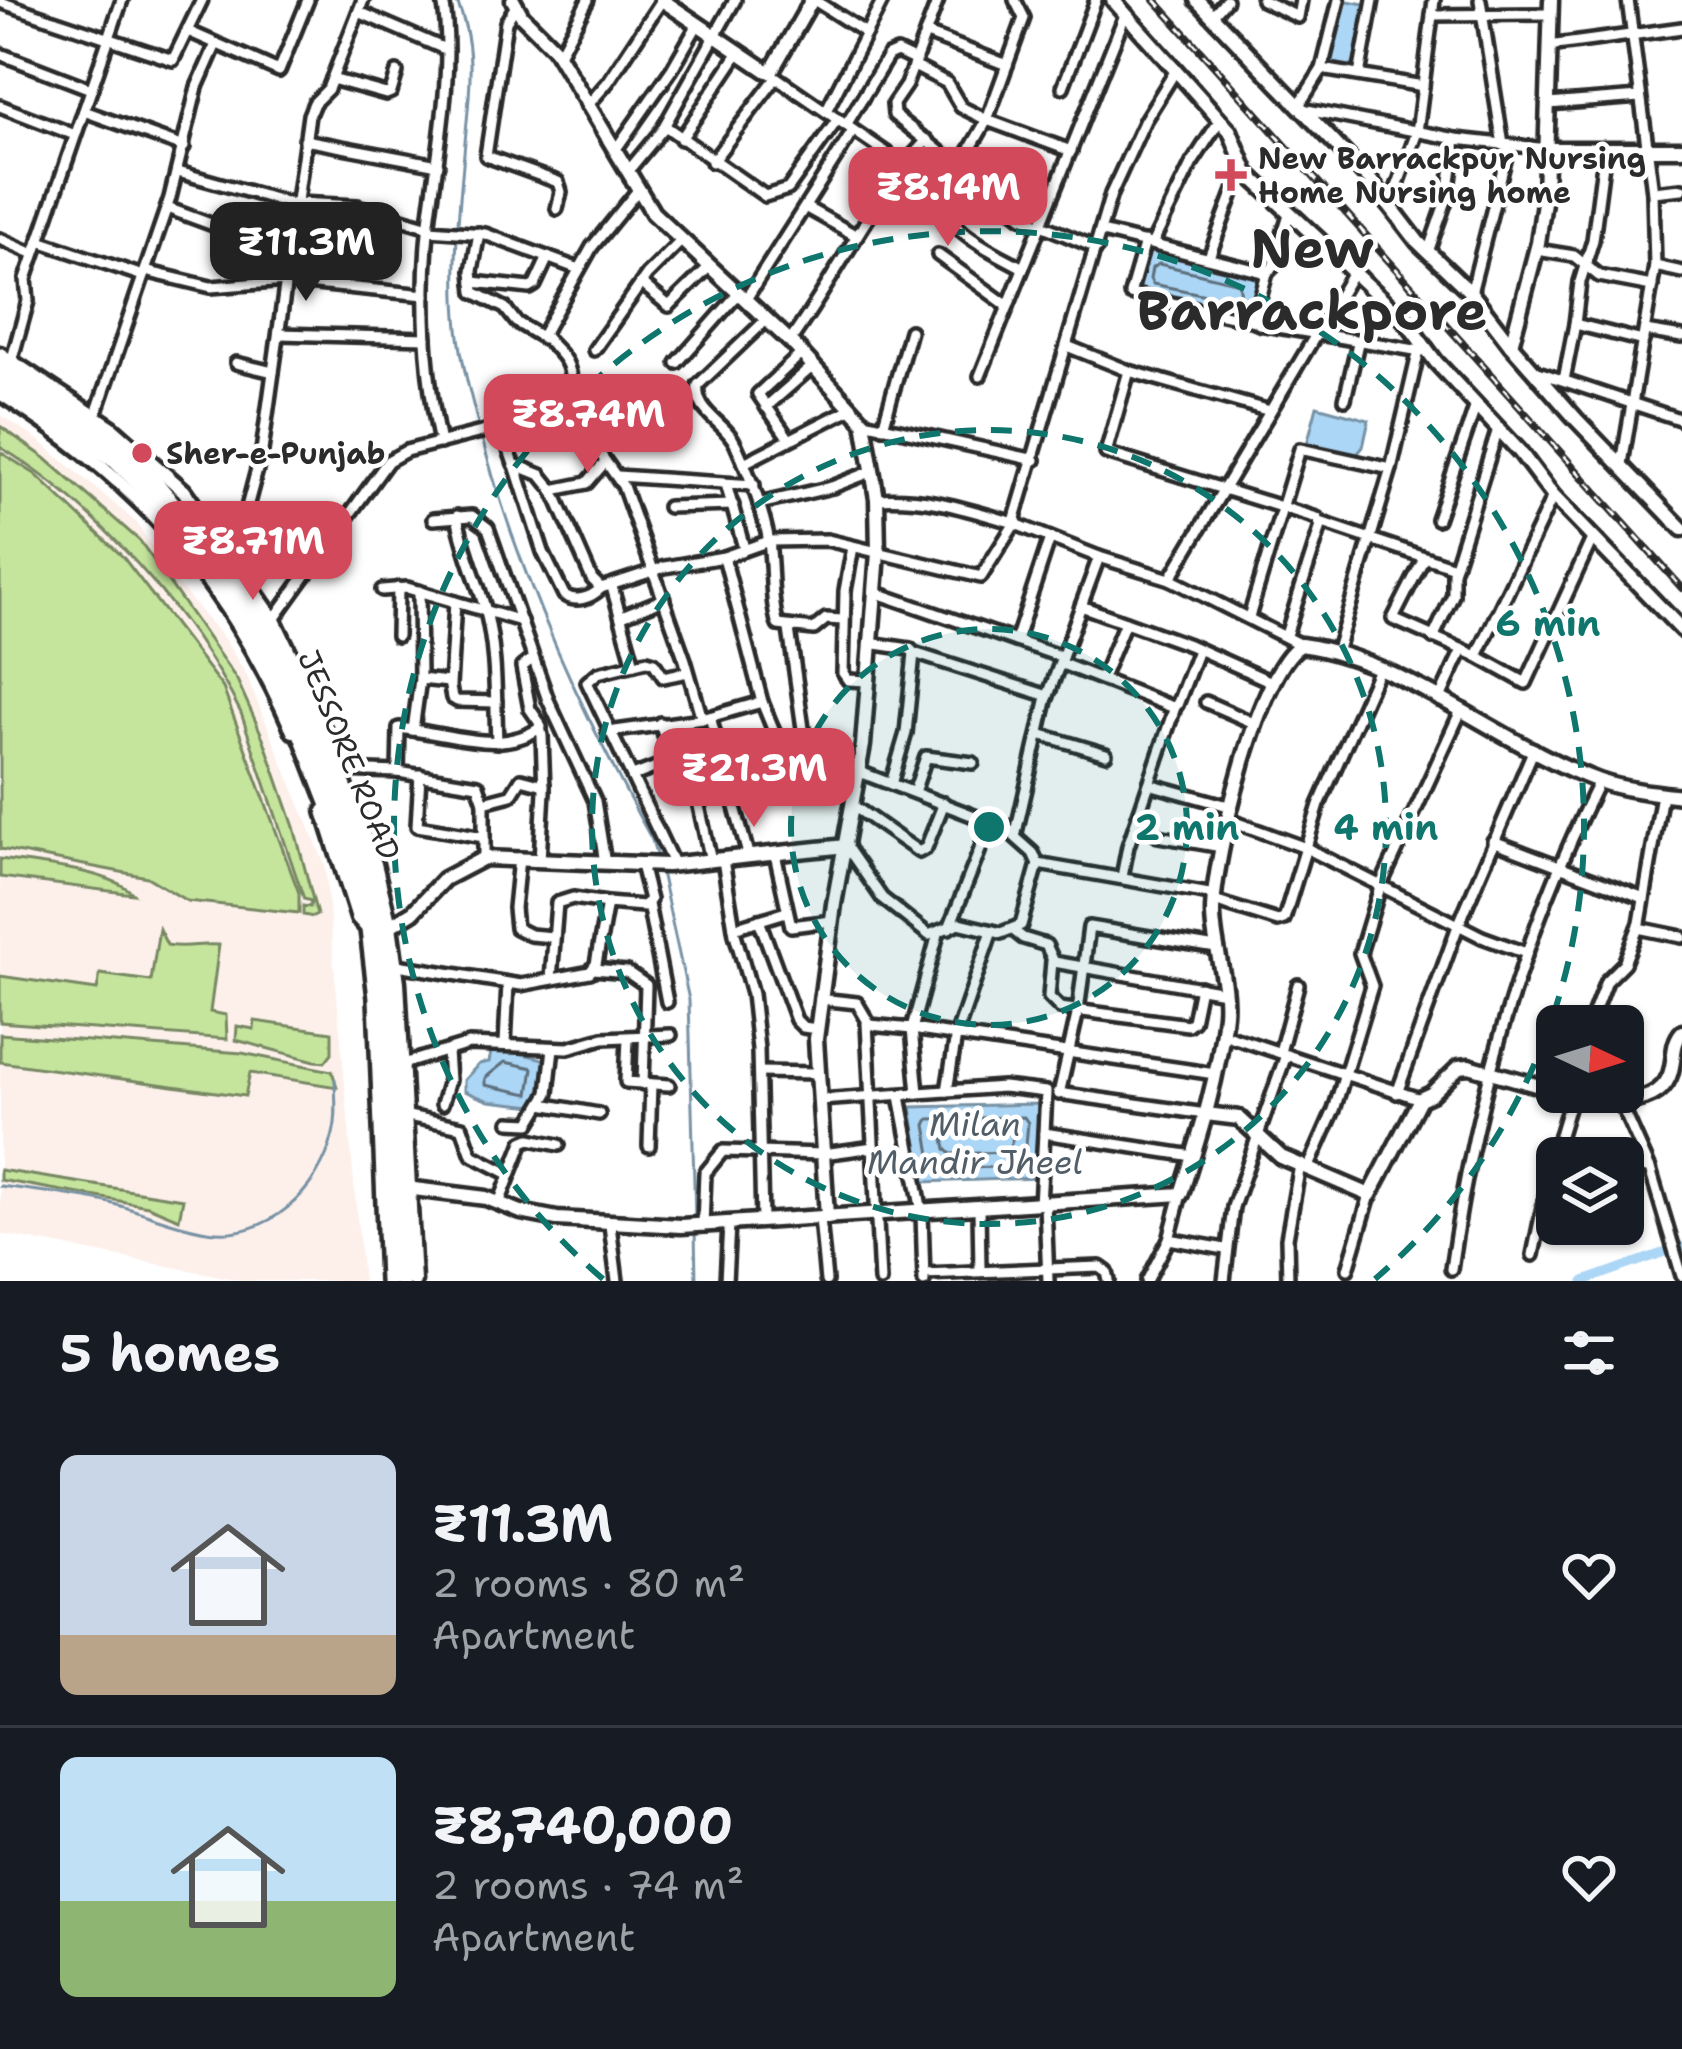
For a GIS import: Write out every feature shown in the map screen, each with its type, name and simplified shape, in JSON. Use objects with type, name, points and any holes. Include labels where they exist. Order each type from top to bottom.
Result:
[{"type":"highway","name":"JESSORE ROAD","points":[[4,366],[93,423],[148,474],[214,562],[270,626],[368,873],[391,964],[401,1281]]},
{"type":"highway","points":[[4,366],[116,461],[214,562],[282,684],[356,874],[370,931],[397,1186],[388,1281]]},
{"type":"street","points":[[4,366],[28,302],[26,280],[34,254],[122,0]]},
{"type":"street","points":[[0,2],[173,60],[202,0]]},
{"type":"street","points":[[190,32],[279,71],[308,0]]},
{"type":"street","points":[[440,443],[427,383],[425,295],[438,165],[443,0]]},
{"type":"street","points":[[558,56],[588,0]]},
{"type":"street","points":[[628,171],[665,126],[735,0]]},
{"type":"street","points":[[712,162],[813,0],[866,33]]},
{"type":"street","points":[[826,112],[883,0]]},
{"type":"street","points":[[938,0],[915,64],[892,109],[901,122],[1038,226],[1096,248]]},
{"type":"street","points":[[587,106],[666,1],[933,184],[946,182],[987,119],[1024,18],[1016,2],[1004,0]]},
{"type":"street","points":[[1064,87],[1096,0]]},
{"type":"street","points":[[1113,0],[1220,119],[1243,166],[1405,320],[1421,351],[1682,630]]},
{"type":"street","points":[[1197,0],[1471,293],[1511,345],[1682,529]]},
{"type":"street","points":[[1212,16],[1226,0]]},
{"type":"street","points":[[1262,0],[1298,17],[1301,0]]},
{"type":"street","points":[[1300,107],[1322,70],[1339,0]]},
{"type":"street","points":[[1359,75],[1373,0]]},
{"type":"street","points":[[1390,206],[1417,132],[1434,0]]},
{"type":"street","points":[[1471,293],[1506,145],[1480,0]]},
{"type":"street","points":[[1622,464],[1655,266],[1653,192],[1628,0]]},
{"type":"street","points":[[557,209],[558,182],[486,156],[506,22],[514,3],[558,56],[652,213],[790,341],[864,422],[877,499],[878,553],[858,772],[820,999],[817,1073],[826,1281]]},
{"type":"street","points":[[0,393],[110,471],[214,562],[242,526],[262,452],[314,103],[332,79],[361,6],[445,49]]},
{"type":"street","points":[[1432,15],[1551,7],[1548,148],[1537,250],[1511,345]]},
{"type":"street","points":[[980,376],[1125,15]]},
{"type":"street","points":[[616,149],[698,24]]},
{"type":"street","points":[[1549,46],[1682,28]]},
{"type":"street","points":[[927,34],[1007,65]]},
{"type":"street","points":[[93,423],[167,208],[197,87],[216,44]]},
{"type":"street","points":[[681,139],[740,52]]},
{"type":"street","points":[[677,364],[742,296],[806,207],[887,56],[897,52],[947,83],[954,101],[987,119],[1071,152]]},
{"type":"street","points":[[0,54],[91,89]]},
{"type":"street","points":[[500,424],[543,551],[564,595],[577,599],[654,571],[769,542],[827,540],[981,577],[1015,523],[1120,176],[1145,120],[1176,70]]},
{"type":"street","points":[[1322,70],[1423,86]]},
{"type":"street","points":[[332,79],[389,93],[397,72]]},
{"type":"street","points":[[1548,104],[1640,97]]},
{"type":"street","points":[[0,106],[75,135]]},
{"type":"street","points":[[1300,107],[1506,145],[1682,148]]},
{"type":"street","points":[[84,111],[184,147]]},
{"type":"street","points":[[1220,119],[1148,243],[1130,294],[1358,343],[1421,351]]},
{"type":"street","points":[[665,126],[760,194],[782,193],[846,125]]},
{"type":"street","points":[[1428,252],[1448,195],[1456,139]]},
{"type":"street","points":[[305,140],[438,165]]},
{"type":"street","points":[[790,341],[822,296],[855,235],[927,140]]},
{"type":"street","points":[[1564,380],[1577,295],[1594,240],[1605,149]]},
{"type":"street","points":[[1210,257],[1243,166]]},
{"type":"street","points":[[178,172],[297,204],[357,206],[429,228],[478,233],[579,269]]},
{"type":"street","points":[[933,184],[936,200],[953,225],[1023,268]]},
{"type":"street","points":[[1653,192],[1682,189]]},
{"type":"street","points":[[543,338],[579,269],[613,217],[638,190]]},
{"type":"street","points":[[806,207],[855,235]]},
{"type":"street","points":[[167,208],[216,226]]},
{"type":"street","points":[[1255,321],[1289,214]]},
{"type":"street","points":[[1102,232],[1267,273]]},
{"type":"street","points":[[478,233],[472,282],[479,298],[500,305],[567,362],[575,427]]},
{"type":"street","points":[[0,239],[34,254]]},
{"type":"street","points":[[39,241],[144,273],[211,287],[286,281],[425,295]]},
{"type":"street","points":[[594,350],[641,283],[681,241]]},
{"type":"street","points":[[1537,250],[1574,256],[1599,276],[1652,286]]},
{"type":"street","points":[[938,255],[1008,306]]},
{"type":"street","points":[[472,282],[530,287],[548,257]]},
{"type":"street","points":[[1655,266],[1682,272]]},
{"type":"street","points":[[641,283],[669,306],[709,267]]},
{"type":"street","points":[[1170,579],[1354,271]]},
{"type":"street","points":[[767,319],[696,390],[706,413],[729,431],[754,485],[769,542],[778,626],[814,628],[826,619],[843,620]]},
{"type":"street","points":[[1575,324],[1682,337]]},
{"type":"street","points":[[883,427],[910,331]]},
{"type":"street","points":[[279,334],[425,338]]},
{"type":"street","points":[[1345,400],[1358,343]]},
{"type":"street","points":[[1067,346],[1130,371],[1270,411]]},
{"type":"street","points":[[1336,653],[1421,351]]},
{"type":"street","points":[[789,440],[758,394],[802,353]]},
{"type":"street","points":[[236,363],[273,372]]},
{"type":"street","points":[[766,407],[814,365]]},
{"type":"street","points":[[1130,371],[1106,453],[1454,567]]},
{"type":"street","points":[[1535,371],[1682,420]]},
{"type":"street","points":[[1437,519],[1476,405]]},
{"type":"street","points":[[744,463],[852,408]]},
{"type":"street","points":[[649,1146],[644,983],[627,972],[594,969],[535,984],[508,984],[391,964],[390,926],[375,864],[340,770],[270,626],[388,461],[532,417],[550,427],[584,431],[617,476],[654,571],[748,854]]},
{"type":"street","points":[[864,422],[1035,460]]},
{"type":"street","points":[[1432,638],[1453,595],[1454,567],[1498,429]]},
{"type":"street","points":[[1249,617],[1300,449],[1391,469]]},
{"type":"street","points":[[554,490],[587,483],[605,462]]},
{"type":"street","points":[[514,464],[541,475],[554,490],[592,579],[607,588],[622,616],[634,664]]},
{"type":"street","points":[[759,504],[832,487],[873,471]]},
{"type":"street","points":[[617,476],[754,485]]},
{"type":"street","points":[[727,484],[744,548]]},
{"type":"street","points":[[1478,656],[1553,496]]},
{"type":"street","points":[[877,499],[944,501],[1170,579],[1301,646],[1379,669],[1599,781],[1682,796]]},
{"type":"street","points":[[668,507],[733,506]]},
{"type":"street","points":[[433,519],[472,516],[488,528],[532,658],[595,801],[605,863]]},
{"type":"street","points":[[457,517],[485,611],[496,670],[496,742]]},
{"type":"street","points":[[1286,635],[1320,522]]},
{"type":"street","points":[[1424,557],[1393,619],[1526,682],[1594,536]]},
{"type":"street","points":[[1016,641],[1049,538]]},
{"type":"street","points":[[853,547],[843,620],[843,677],[867,681]]},
{"type":"street","points":[[724,556],[762,702],[782,754],[790,760],[818,757],[1016,832]]},
{"type":"street","points":[[846,846],[882,898],[928,935],[959,922],[992,931],[1021,925],[1038,864],[1015,837],[1016,832],[1048,696],[1099,557]]},
{"type":"street","points":[[397,636],[398,588]]},
{"type":"street","points":[[382,590],[419,592],[521,620]]},
{"type":"street","points":[[413,730],[420,679],[419,592]]},
{"type":"street","points":[[874,592],[1016,641],[1175,707]]},
{"type":"street","points":[[622,616],[664,599]]},
{"type":"street","points":[[454,602],[454,700],[496,702]]},
{"type":"street","points":[[1081,606],[1274,683]]},
{"type":"street","points":[[1102,678],[1125,622]]},
{"type":"street","points":[[789,629],[807,757]]},
{"type":"street","points":[[869,643],[910,649],[1048,696]]},
{"type":"street","points":[[1147,1281],[1169,1239],[1207,1114],[1223,1034],[1215,898],[1246,747],[1284,660],[1301,646]]},
{"type":"street","points":[[1122,877],[1149,784],[1198,650]]},
{"type":"street","points":[[1439,701],[1462,650]]},
{"type":"street","points":[[891,784],[906,733],[914,653]]},
{"type":"street","points":[[532,658],[523,664],[530,710],[541,727],[540,860]]},
{"type":"street","points":[[670,865],[587,682],[598,674],[652,661],[663,677],[688,672]]},
{"type":"street","points":[[1038,864],[1215,898],[1282,921],[1319,805],[1379,669]]},
{"type":"street","points":[[420,679],[451,685]]},
{"type":"street","points":[[1206,701],[1256,724]]},
{"type":"street","points":[[608,732],[706,718],[762,702]]},
{"type":"street","points":[[1288,1281],[1287,1238],[1304,1167],[1345,1075],[1372,986],[1360,953],[1380,887],[1460,713]]},
{"type":"street","points":[[633,776],[672,761],[661,723]]},
{"type":"street","points":[[398,772],[399,728],[496,742],[524,740],[541,727]]},
{"type":"street","points":[[1040,734],[1106,754]]},
{"type":"street","points":[[1397,1093],[1458,926],[1534,749]]},
{"type":"street","points":[[914,792],[926,757],[973,763]]},
{"type":"street","points":[[340,770],[398,772],[475,784],[484,802],[484,858]]},
{"type":"street","points":[[692,774],[752,994],[760,1072],[762,1221]]},
{"type":"street","points":[[420,775],[417,826],[484,837]]},
{"type":"street","points":[[484,802],[511,795],[521,779],[544,785]]},
{"type":"street","points":[[1450,1269],[1491,1072],[1526,953],[1599,781]]},
{"type":"street","points":[[1149,784],[1231,814],[1458,926],[1526,953]]},
{"type":"street","points":[[1597,1005],[1606,981],[1624,963],[1638,928],[1662,794]]},
{"type":"street","points":[[852,805],[919,852],[926,848],[944,803]]},
{"type":"street","points":[[918,1094],[912,1029],[943,931],[991,822]]},
{"type":"street","points":[[1158,836],[1222,848]]},
{"type":"street","points":[[1493,842],[1644,898]]},
{"type":"street","points":[[390,926],[413,912],[444,878],[484,858],[670,865],[846,846]]},
{"type":"street","points":[[775,854],[786,912],[794,928],[832,921]]},
{"type":"street","points":[[519,858],[516,928],[553,937]]},
{"type":"street","points":[[645,865],[667,1002]]},
{"type":"street","points":[[551,980],[560,899],[648,904]]},
{"type":"street","points":[[594,969],[607,903]]},
{"type":"street","points":[[734,928],[786,912]]},
{"type":"street","points":[[759,920],[796,1020],[803,1027],[818,1029]]},
{"type":"street","points":[[1059,1094],[1078,1011],[1088,930],[1093,926],[1216,948]]},
{"type":"street","points":[[1638,928],[1682,937]]},
{"type":"street","points":[[1013,930],[1046,945],[1052,961],[1048,997],[1054,1006],[1188,1025],[1200,987]]},
{"type":"street","points":[[947,1090],[956,1036],[992,931]]},
{"type":"street","points":[[1052,961],[1224,992]]},
{"type":"street","points":[[506,1044],[508,984]]},
{"type":"street","points":[[1224,1281],[1233,1208],[1283,1053],[1298,985]]},
{"type":"street","points":[[820,999],[856,1003],[877,1027],[1215,1074]]},
{"type":"street","points":[[867,1020],[880,1281]]},
{"type":"street","points":[[1644,1094],[1666,1084],[1682,1031]]},
{"type":"street","points":[[1223,1034],[1420,1099]]},
{"type":"street","points":[[414,1281],[397,1186],[403,1115],[396,1066],[469,1044],[568,1048],[602,1038],[670,1035]]},
{"type":"street","points":[[628,1039],[626,1082],[669,1085]]},
{"type":"street","points":[[511,1122],[527,1125],[542,1104],[548,1093],[553,1048]]},
{"type":"street","points":[[442,1104],[449,1080],[447,1052]]},
{"type":"street","points":[[1348,1269],[1370,1195],[1420,1099],[1459,1067],[1536,1084]]},
{"type":"street","points":[[760,1072],[817,1073]]},
{"type":"street","points":[[820,1100],[1003,1087],[1239,1118],[1281,1157],[1370,1195]]},
{"type":"street","points":[[1046,1092],[1042,1203],[1048,1281]]},
{"type":"street","points":[[900,1096],[922,1212],[924,1278],[1100,1267],[1109,1281]]},
{"type":"street","points":[[542,1104],[599,1114]]},
{"type":"street","points":[[1625,1113],[1650,1169],[1682,1276]]},
{"type":"street","points":[[403,1115],[461,1127],[472,1155],[509,1174]]},
{"type":"street","points":[[1044,1133],[1193,1156]]},
{"type":"street","points":[[499,1203],[526,1140],[559,1145]]},
{"type":"street","points":[[704,1226],[705,1173],[719,1153],[823,1154],[874,1148]]},
{"type":"street","points":[[1644,1167],[1650,1169]]},
{"type":"street","points":[[397,1186],[449,1191],[521,1212],[610,1225],[620,1221],[681,1226],[1181,1194]]},
{"type":"street","points":[[979,1208],[980,1271]]},
{"type":"street","points":[[726,1281],[729,1223]]},
{"type":"street","points":[[610,1225],[617,1281]]},
{"type":"street","points":[[1169,1239],[1225,1249]]},
{"type":"street","points":[[1533,1255],[1536,1241]]},
{"type":"street","points":[[1158,1265],[1165,1281]]},
{"type":"shaded area","points":[[0,414],[136,522],[246,674],[325,865],[363,1281],[246,1281],[0,1234]]},
{"type":"green space","points":[[0,426],[45,458],[140,541],[237,680],[294,827],[317,915],[303,915],[303,906],[310,907],[311,901],[304,899],[241,713],[196,637],[105,530],[0,447]]},
{"type":"green space","points":[[0,452],[35,474],[123,557],[223,688],[299,893],[299,913],[187,901],[147,877],[0,849]]},
{"type":"green space","points":[[0,859],[90,874],[133,894],[0,877]]},
{"type":"green space","points":[[159,929],[167,945],[219,945],[210,1012],[226,1015],[227,1039],[0,1022],[0,976],[97,990],[100,974],[151,981]]},
{"type":"green space","points":[[255,1021],[332,1032],[332,1053],[325,1062],[315,1061],[236,1040],[237,1026],[254,1029]]},
{"type":"green space","points":[[0,1034],[242,1053],[332,1071],[337,1087],[250,1073],[245,1096],[0,1062]]},
{"type":"green space","points":[[0,1170],[183,1199],[179,1219],[148,1206],[0,1180]]},
{"type":"water","points":[[1343,0],[1369,5],[1355,71],[1327,66]]},
{"type":"water","points":[[1144,249],[1258,276],[1250,317],[1134,292]]},
{"type":"water","points":[[1317,406],[1369,420],[1363,447],[1353,459],[1307,444]]},
{"type":"water","points":[[508,1050],[547,1060],[542,1096],[534,1106],[489,1101],[464,1091],[464,1080],[479,1064],[489,1062],[491,1052]]},
{"type":"water","name":"Milan Mandir Jheel","points":[[1040,1104],[1040,1178],[923,1182],[911,1107]]},
{"type":"waterway","points":[[456,0],[470,56],[456,285],[469,390],[537,602],[657,857]]},
{"type":"waterway","points":[[661,872],[689,1000],[695,1219]]},
{"type":"waterway","points":[[0,1186],[96,1200],[207,1231],[250,1228],[288,1208],[316,1175],[335,1127],[335,1079]]},
{"type":"waterway","points":[[695,1229],[696,1281]]},
{"type":"waterway","points":[[1584,1281],[1682,1246]]},
{"type":"railway","points":[[1155,0],[1682,588]]},
{"type":"place","name":"New Barrackpur Nursing Home Nursing home","points":[[1231,175]]},
{"type":"place","name":"Sher-e-Punjab","points":[[142,453]]},
{"type":"district","name":"New Barrackpore","points":[[1312,279]]}]
